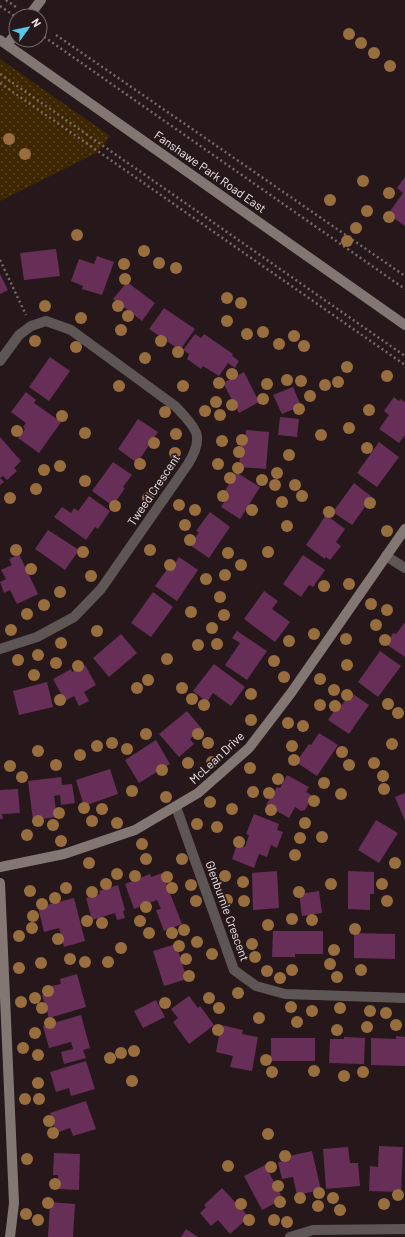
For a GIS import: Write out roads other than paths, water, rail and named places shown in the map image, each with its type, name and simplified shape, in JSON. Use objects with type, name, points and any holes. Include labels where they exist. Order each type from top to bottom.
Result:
[{"type":"street","name":"Fanshawe Park Road East","points":[[3,42],[405,325]]},
{"type":"street","name":"Tweed Crescent","points":[[0,361],[19,335],[31,326],[46,321],[71,330],[175,406],[188,419],[197,436],[194,452],[188,464],[101,590],[74,617],[37,637],[0,649]]},
{"type":"street","name":"McLean Drive","points":[[0,867],[64,854],[134,830],[198,793],[249,748],[291,693],[405,529]]},
{"type":"street","points":[[386,556],[405,568]]},
{"type":"street","name":"Glenburnie Crescent","points":[[176,807],[234,970],[256,986],[285,994],[405,998]]},
{"type":"street","points":[[0,883],[14,1203],[10,1237]]},
{"type":"street","points":[[290,1237],[313,1230],[405,1229]]}]
